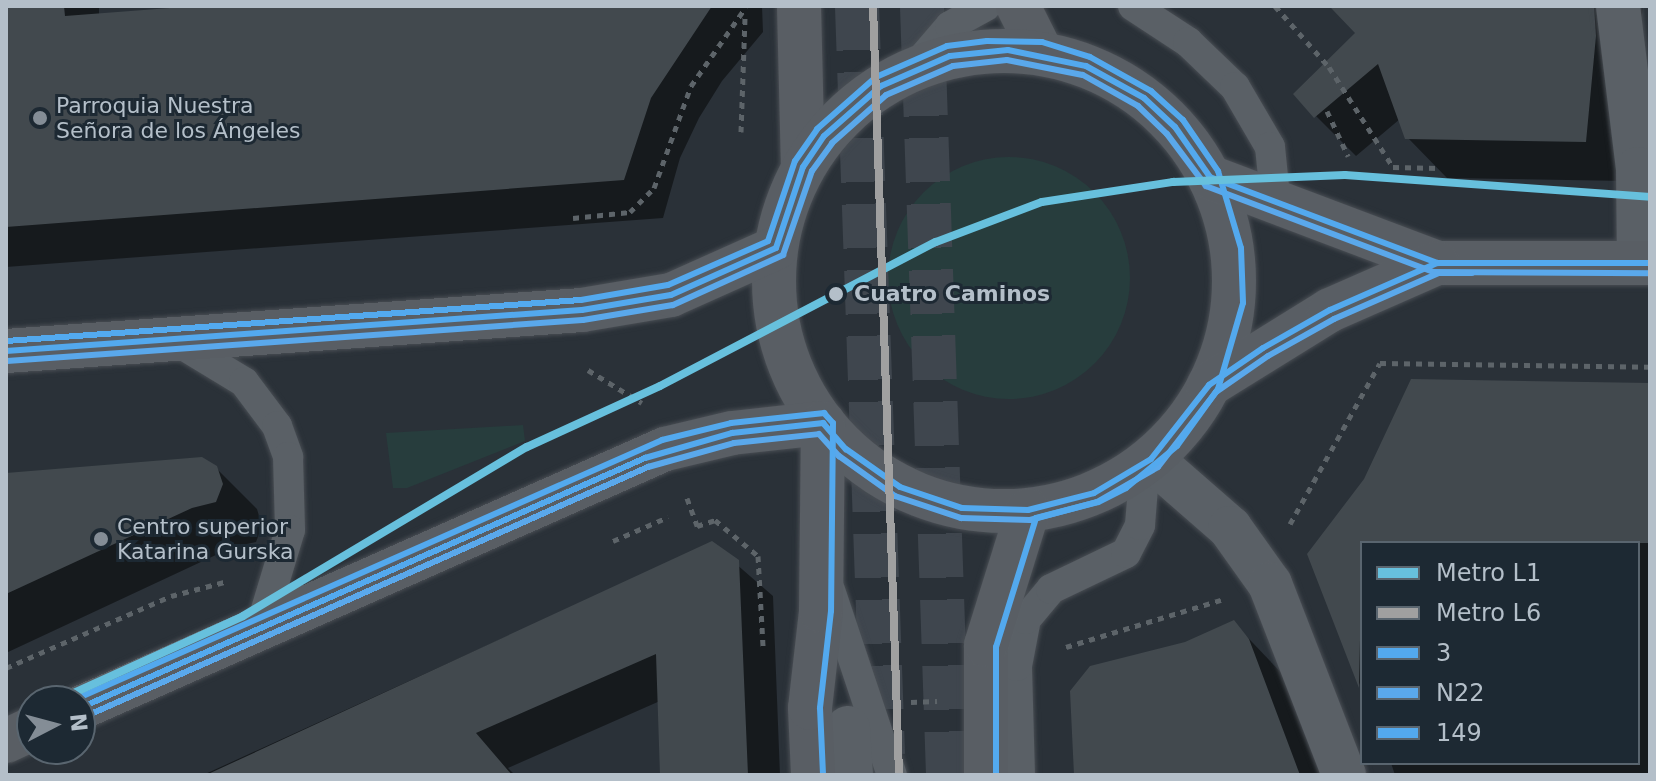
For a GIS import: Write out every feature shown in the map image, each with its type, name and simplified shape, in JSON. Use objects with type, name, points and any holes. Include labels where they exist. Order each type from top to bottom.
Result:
[{"type":"main road","points":[[799,6],[803,167],[776,248],[774,295],[787,358],[823,423],[846,449],[900,487],[962,508],[1028,510],[1094,493],[1148,461],[1179,430],[1209,385],[1233,301],[1231,250],[1210,177],[1175,127],[1144,98],[1086,66],[1041,52],[988,51],[914,68],[851,109],[803,167]]},
{"type":"main road","points":[[1018,6],[1041,52]]},
{"type":"main road","points":[[1210,177],[1276,206],[1437,263],[1645,263]]},
{"type":"main road","points":[[6,351],[582,310],[671,295],[776,248]]},
{"type":"main road","points":[[1209,385],[1330,310],[1437,263]]},
{"type":"main road","points":[[813,775],[810,708],[822,565],[823,423]]},
{"type":"main road","points":[[96,701],[262,623],[665,449],[732,433],[823,423]]},
{"type":"main road","points":[[988,769],[986,645],[1028,510]]},
{"type":"street","points":[[1618,6],[1638,169],[1645,263]]},
{"type":"street","points":[[1148,461],[1230,528],[1270,584],[1344,775]]},
{"type":"street","points":[[848,728],[851,775]]},
{"type":"lane","points":[[914,68],[950,26],[986,6]]},
{"type":"lane","points":[[993,6],[1041,52]]},
{"type":"lane","points":[[1133,6],[1188,42],[1235,87],[1270,147],[1276,206]]},
{"type":"lane","points":[[173,339],[244,382],[277,426],[288,457],[290,530],[262,623]]},
{"type":"lane","points":[[988,769],[1017,666],[1026,619],[1051,589],[1126,553],[1140,525],[1148,461]]},
{"type":"lane","points":[[822,565],[892,775]]},
{"type":"path","points":[[1275,6],[1329,67],[1393,167],[1439,168]]},
{"type":"path","points":[[741,132],[746,8]]},
{"type":"path","points":[[573,218],[630,212],[654,188],[691,86],[746,8]]},
{"type":"path","points":[[1327,111],[1348,156]]},
{"type":"path","points":[[1437,362],[1650,367]]},
{"type":"path","points":[[588,370],[645,405]]},
{"type":"path","points":[[613,541],[668,517]]},
{"type":"green space","points":[[1009,157],[1033,159],[1055,166],[1095,192],[1121,232],[1128,254],[1128,302],[1121,324],[1095,364],[1055,390],[1033,397],[1009,399],[985,397],[963,390],[923,364],[897,324],[890,302],[888,278],[890,254],[897,232],[923,192],[963,166],[985,159]]},
{"type":"green space","points":[[523,425],[525,441],[407,488],[393,488],[386,433]]},
{"type":"building","points":[[6,6],[64,6],[65,16],[196,6],[712,6],[651,98],[624,180],[6,227]]},
{"type":"building","points":[[1329,6],[1594,6],[1596,36],[1586,142],[1405,139],[1378,64],[1314,118],[1293,94],[1355,33]]},
{"type":"building","points":[[1411,379],[1650,383],[1650,543],[1360,541],[1359,688],[1307,554],[1364,479]]},
{"type":"building","points":[[202,457],[217,466],[223,484],[216,502],[192,508],[6,594],[6,473]]},
{"type":"building","points":[[712,541],[739,560],[748,775],[660,775],[656,654],[476,733],[512,775],[206,775]]},
{"type":"building","points":[[1234,620],[1249,639],[1300,775],[1074,775],[1070,691],[1090,666],[1185,642]]},
{"type":"tunnel","points":[[857,6],[883,755]]},
{"type":"tunnel","points":[[922,6],[948,775]]},
{"type":"metro line","name":"L6","points":[[873,6],[899,775]]},
{"type":"metro line","name":"L1","points":[[91,685],[243,616],[527,447],[660,386],[936,242],[1042,202],[1173,182],[1345,175],[1650,197]]},
{"type":"transit line","name":"149","points":[[6,341],[581,300],[668,285],[768,241],[795,161],[817,129],[876,77],[947,46],[987,41],[1042,42],[1090,57],[1151,91],[1183,120],[1218,171],[1241,248],[1243,303],[1218,389],[1177,446],[1126,488],[1098,502],[1036,518],[996,647],[996,775]]},
{"type":"transit line","name":"3","points":[[6,351],[582,310],[671,295],[776,248],[803,167],[824,136],[881,86],[950,56],[1008,50],[1086,66],[1144,98],[1175,127],[1210,177],[1437,263],[1650,263]]},
{"type":"transit line","name":"N22","points":[[7,361],[583,320],[673,305],[783,255],[812,171],[832,143],[886,95],[953,66],[1007,60],[1083,75],[1138,106],[1167,134],[1206,186],[1433,272],[1650,273]]},
{"type":"transit line","name":"3","points":[[96,701],[645,458],[732,433],[823,423],[846,449],[900,487],[962,508],[1028,510],[1094,493],[1151,459],[1209,385],[1263,348],[1330,310],[1437,263],[1472,263]]},
{"type":"transit line","name":"N22","points":[[96,712],[648,467],[734,443],[819,434],[839,456],[895,496],[961,518],[1030,520],[1097,502],[1158,467],[1216,392],[1268,356],[1334,319],[1439,273],[1472,273]]},
{"type":"transit line","name":"149","points":[[96,690],[662,440],[731,423],[824,413],[833,423],[831,611],[820,708],[823,775]]},
{"type":"place","name":"Parroquia Nuestra Señora de los Ángeles","points":[[40,118]]},
{"type":"place","name":"Cuatro Caminos","points":[[836,294]]},
{"type":"place","name":"Centro superior Katarina Gurska","points":[[101,539]]}]
